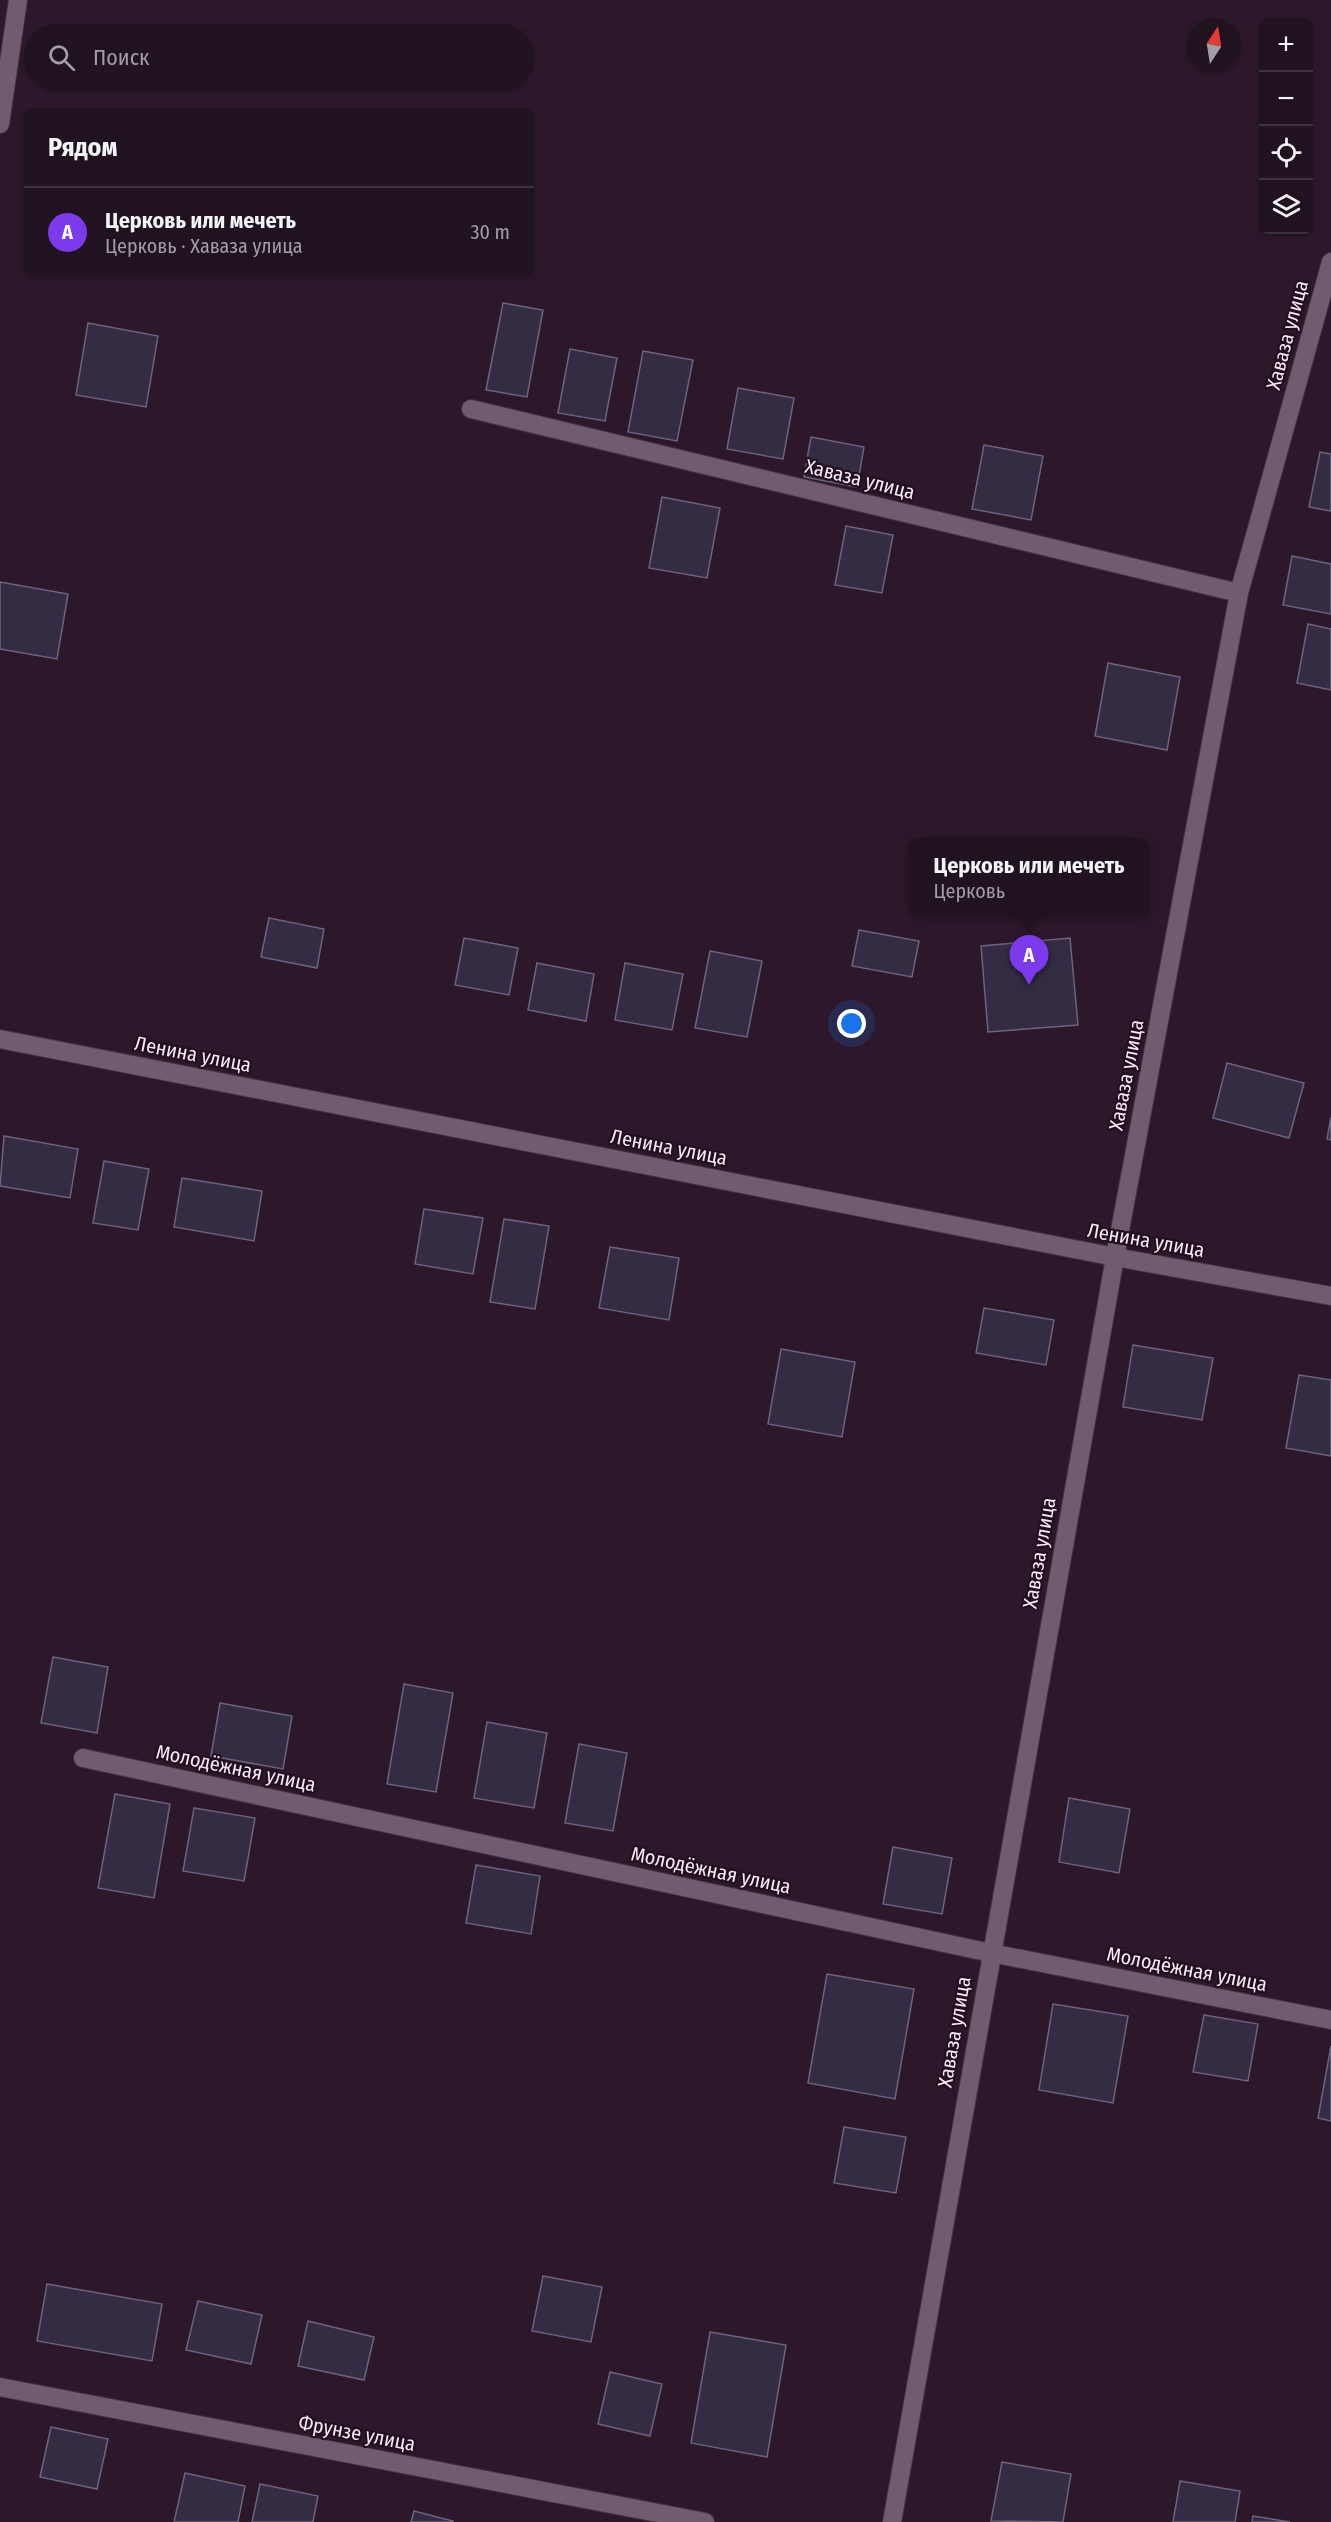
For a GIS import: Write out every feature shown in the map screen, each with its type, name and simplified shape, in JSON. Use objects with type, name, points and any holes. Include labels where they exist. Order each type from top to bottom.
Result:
[{"type":"street","points":[[0,124],[18,0]]},
{"type":"street","name":"Хаваза улица","points":[[891,2522],[1114,1257],[1239,593],[1331,262]]},
{"type":"street","name":"Хаваза улица","points":[[471,409],[1239,593]]},
{"type":"street","name":"Ленина улица","points":[[0,1039],[1114,1257],[1331,1296]]},
{"type":"street","name":"Молодёжная улица","points":[[83,1758],[991,1953],[1331,2020]]},
{"type":"street","name":"Фрунзе улица","points":[[0,2387],[705,2522]]},
{"type":"building","points":[[503,303],[543,310],[527,397],[486,390]]},
{"type":"building","points":[[88,323],[158,336],[146,407],[76,395]]},
{"type":"building","points":[[570,349],[617,358],[605,421],[558,413]]},
{"type":"building","points":[[643,351],[693,360],[677,441],[628,432]]},
{"type":"building","points":[[738,388],[794,398],[783,459],[727,449]]},
{"type":"building","points":[[811,437],[864,447],[857,487],[804,477]]},
{"type":"building","points":[[984,445],[1043,456],[1031,520],[972,509]]},
{"type":"building","points":[[1320,452],[1331,454],[1331,511],[1309,507]]},
{"type":"building","points":[[662,497],[720,508],[707,578],[649,568]]},
{"type":"building","points":[[846,526],[893,535],[882,593],[835,585]]},
{"type":"building","points":[[1292,556],[1331,564],[1331,614],[1283,605]]},
{"type":"building","points":[[0,582],[68,594],[57,659],[0,649]]},
{"type":"building","points":[[1308,624],[1331,629],[1331,690],[1297,683]]},
{"type":"building","points":[[1108,663],[1180,677],[1167,750],[1095,736]]},
{"type":"building","points":[[269,918],[324,929],[317,968],[261,957]]},
{"type":"building","points":[[859,930],[919,941],[912,977],[852,966]]},
{"type":"building","points":[[464,938],[518,948],[509,995],[455,985]]},
{"type":"building","points":[[1070,938],[1078,1025],[988,1032],[981,946]]},
{"type":"building","points":[[710,951],[762,961],[747,1037],[695,1028]]},
{"type":"building","points":[[537,963],[594,974],[586,1021],[528,1010]]},
{"type":"building","points":[[625,963],[683,974],[672,1030],[615,1020]]},
{"type":"building","points":[[1227,1063],[1304,1083],[1289,1138],[1213,1118]]},
{"type":"building","points":[[1331,1117],[1331,1140],[1327,1139]]},
{"type":"building","points":[[4,1136],[78,1149],[70,1198],[0,1186]]},
{"type":"building","points":[[104,1161],[149,1169],[138,1230],[93,1223]]},
{"type":"building","points":[[182,1178],[262,1191],[254,1241],[174,1227]]},
{"type":"building","points":[[424,1209],[483,1218],[473,1274],[415,1264]]},
{"type":"building","points":[[504,1219],[549,1226],[535,1309],[490,1302]]},
{"type":"building","points":[[610,1247],[679,1258],[669,1320],[599,1308]]},
{"type":"building","points":[[984,1308],[1054,1320],[1046,1365],[976,1353]]},
{"type":"building","points":[[1133,1345],[1213,1358],[1202,1420],[1123,1407]]},
{"type":"building","points":[[781,1349],[855,1362],[842,1437],[768,1424]]},
{"type":"building","points":[[1299,1375],[1331,1380],[1331,1456],[1286,1448]]},
{"type":"building","points":[[53,1657],[108,1667],[97,1733],[41,1723]]},
{"type":"building","points":[[404,1684],[453,1693],[436,1792],[387,1784]]},
{"type":"building","points":[[220,1703],[292,1716],[283,1769],[211,1756]]},
{"type":"building","points":[[487,1722],[547,1733],[534,1808],[474,1798]]},
{"type":"building","points":[[579,1744],[627,1753],[613,1831],[565,1823]]},
{"type":"building","points":[[115,1794],[170,1804],[154,1898],[98,1888]]},
{"type":"building","points":[[1069,1798],[1130,1809],[1119,1873],[1059,1862]]},
{"type":"building","points":[[194,1808],[255,1818],[244,1881],[183,1871]]},
{"type":"building","points":[[893,1847],[952,1858],[942,1914],[883,1904]]},
{"type":"building","points":[[476,1865],[540,1876],[531,1934],[466,1923]]},
{"type":"building","points":[[827,1974],[914,1989],[895,2099],[808,2083]]},
{"type":"building","points":[[1053,2004],[1128,2016],[1113,2103],[1039,2090]]},
{"type":"building","points":[[1204,2015],[1258,2024],[1248,2081],[1193,2072]]},
{"type":"building","points":[[1331,2046],[1331,2121],[1318,2118]]},
{"type":"building","points":[[844,2127],[906,2137],[896,2193],[834,2183]]},
{"type":"building","points":[[543,2276],[602,2287],[591,2342],[532,2331]]},
{"type":"building","points":[[47,2284],[162,2304],[152,2361],[37,2341]]},
{"type":"building","points":[[198,2301],[262,2315],[251,2364],[186,2350]]},
{"type":"building","points":[[308,2321],[374,2337],[364,2380],[298,2366]]},
{"type":"building","points":[[710,2332],[786,2345],[767,2457],[691,2443]]},
{"type":"building","points":[[610,2372],[662,2384],[650,2436],[598,2424]]},
{"type":"building","points":[[51,2427],[108,2439],[97,2489],[40,2477]]},
{"type":"building","points":[[1002,2462],[1071,2474],[1063,2522],[991,2521]]},
{"type":"building","points":[[185,2473],[245,2486],[238,2522],[174,2522]]},
{"type":"building","points":[[1180,2481],[1240,2491],[1235,2522],[1173,2522]]},
{"type":"building","points":[[260,2484],[318,2496],[313,2522],[252,2522]]},
{"type":"building","points":[[414,2511],[453,2521],[453,2522],[411,2522]]},
{"type":"building","points":[[1253,2516],[1290,2522],[1252,2522]]},
{"type":"place","name":"Церковь или мечеть","points":[[1029,985]]}]
